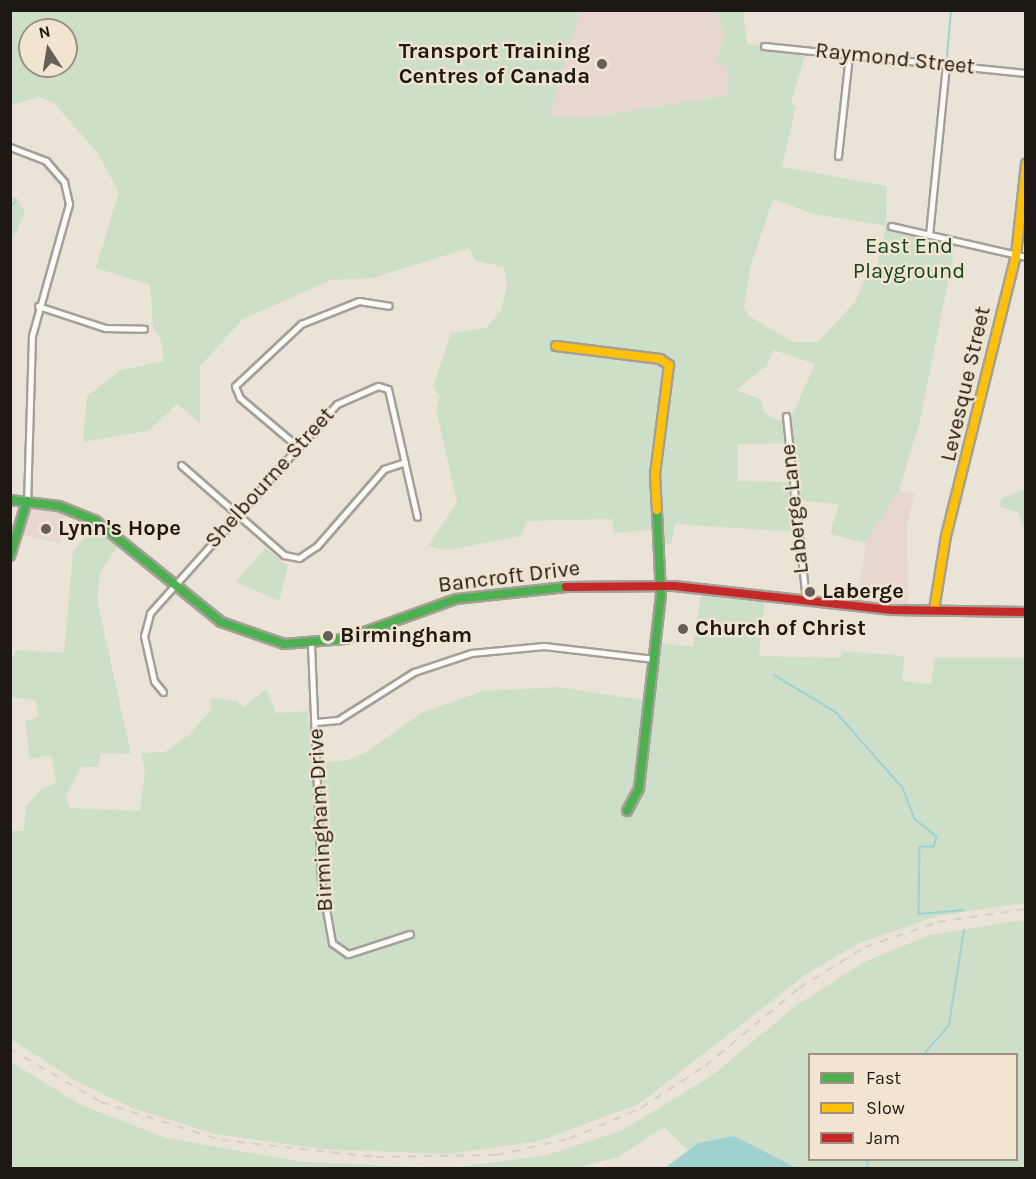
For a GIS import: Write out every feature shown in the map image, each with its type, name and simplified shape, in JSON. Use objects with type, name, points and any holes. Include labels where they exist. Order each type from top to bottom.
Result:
[{"type":"street","name":"Raymond Street","points":[[764,46],[1026,73]]},
{"type":"street","points":[[838,156],[849,55]]},
{"type":"street","points":[[929,235],[946,65]]},
{"type":"street","points":[[10,147],[41,156],[60,176],[69,197],[66,225],[38,306],[31,346],[27,501],[10,555]]},
{"type":"street","name":"Levesque Street","points":[[934,610],[946,536],[1016,255],[1026,164]]},
{"type":"street","points":[[891,226],[1026,257]]},
{"type":"street","points":[[297,446],[240,398],[235,386],[301,324],[359,301],[389,306]]},
{"type":"street","points":[[38,306],[105,328],[144,329]]},
{"type":"street","points":[[556,346],[630,352],[669,365],[654,498],[661,585],[639,788],[627,812]]},
{"type":"street","name":"Shelbourne Street","points":[[164,692],[154,681],[144,632],[150,613],[330,409],[382,387],[392,395],[417,517]]},
{"type":"street","name":"Laberge Lane","points":[[786,416],[806,602]]},
{"type":"street","points":[[181,465],[285,555],[302,558],[384,469],[405,462]]},
{"type":"street","name":"Bancroft Drive","points":[[10,500],[68,508],[96,521],[174,585],[238,631],[275,642],[311,645],[345,639],[424,606],[470,596],[555,586],[661,585],[806,602],[934,610],[1026,612]]},
{"type":"street","name":"Birmingham Drive","points":[[311,645],[321,881],[332,943],[348,954],[410,934]]},
{"type":"street","points":[[316,722],[338,720],[414,672],[471,653],[544,646],[654,659]]},
{"type":"shaded area","points":[[580,11],[716,11],[725,37],[715,63],[727,67],[728,95],[586,118],[549,116]]},
{"type":"shaded area","points":[[899,490],[915,494],[907,522],[908,609],[856,606],[866,543]]},
{"type":"shaded area","points":[[28,502],[67,508],[61,543],[16,534]]},
{"type":"green space","name":"East End Playground","points":[[11,11],[580,11],[549,116],[586,118],[728,95],[727,67],[715,63],[725,37],[716,11],[743,11],[747,44],[806,51],[791,104],[796,106],[782,167],[887,186],[886,226],[956,242],[920,421],[899,490],[866,543],[830,534],[839,504],[794,500],[796,532],[675,524],[671,544],[655,545],[651,530],[614,533],[612,519],[527,521],[521,536],[448,550],[428,546],[457,502],[436,409],[440,396],[433,387],[451,333],[486,328],[501,310],[507,287],[504,267],[475,260],[469,248],[373,278],[331,280],[243,319],[200,366],[200,423],[177,404],[148,431],[83,442],[87,396],[121,370],[164,361],[161,339],[153,326],[150,285],[96,268],[119,192],[97,152],[53,102],[39,97],[11,105]],"holes":[[[773,199],[813,214],[886,226],[874,279],[866,277],[855,302],[818,342],[793,342],[749,316],[744,307],[750,268]],[[774,350],[815,364],[791,418],[778,421],[765,413],[760,399],[736,390],[767,365]],[[788,443],[791,482],[737,481],[738,444]]]},
{"type":"green space","points":[[16,197],[25,212],[11,243],[11,198]]},
{"type":"green space","points":[[1026,489],[1025,530],[1018,512],[1000,507],[1001,499]]},
{"type":"green space","points":[[96,521],[122,539],[100,573],[97,600],[131,754],[101,753],[98,767],[81,767],[66,796],[70,808],[140,811],[145,772],[141,753],[165,752],[190,734],[212,709],[209,698],[237,701],[243,708],[266,689],[276,713],[308,711],[308,722],[315,722],[318,762],[345,761],[367,752],[421,713],[483,691],[559,687],[654,702],[662,643],[693,647],[702,588],[765,596],[759,656],[841,658],[842,651],[904,656],[902,681],[931,684],[935,658],[1025,658],[1025,903],[937,916],[859,943],[805,975],[639,1104],[539,1141],[447,1154],[322,1149],[215,1134],[135,1109],[78,1082],[11,1039],[11,831],[24,831],[26,807],[41,789],[56,783],[51,755],[30,759],[25,721],[39,717],[35,700],[11,697],[11,660],[17,650],[64,653],[73,552]]},
{"type":"green space","points":[[265,548],[288,566],[279,601],[236,582]]},
{"type":"green space","points":[[1025,920],[1025,1168],[797,1168],[734,1136],[688,1150],[664,1127],[618,1157],[576,1168],[449,1168],[547,1155],[623,1130],[711,1076],[797,1005],[864,962],[930,935]]},
{"type":"green space","points":[[11,1062],[81,1105],[166,1138],[303,1162],[446,1168],[11,1168]]},
{"type":"water","points":[[734,1136],[797,1168],[665,1168],[698,1143]]},
{"type":"waterway","points":[[947,57],[951,10]]},
{"type":"waterway","points":[[10,208],[15,202]]},
{"type":"waterway","points":[[774,675],[836,712],[903,788],[915,819],[937,837],[934,847],[920,847],[919,914],[964,910]]},
{"type":"waterway","points":[[925,1053],[949,1025],[964,930]]},
{"type":"waterway","points":[[867,1168],[868,1161]]},
{"type":"railway","points":[[10,1049],[101,1102],[221,1140],[376,1157],[496,1155],[569,1139],[641,1108],[705,1066],[799,988],[865,947],[938,922],[1026,909]]},
{"type":"traffic: fast","points":[[10,500],[59,506],[96,521],[221,622],[284,644],[345,639],[456,599],[566,587]]},
{"type":"traffic: fast","points":[[10,556],[27,501]]},
{"type":"traffic: fast","points":[[627,811],[639,788],[661,596],[657,510]]},
{"type":"traffic: slow","points":[[934,610],[946,536],[1016,255],[1026,164]]},
{"type":"traffic: slow","points":[[556,346],[660,359],[669,365],[655,474],[657,510]]},
{"type":"traffic: jam","points":[[566,587],[674,586],[893,610],[1026,612]]},
{"type":"place","name":"Transport Training Centres of Canada","points":[[602,64]]},
{"type":"place","name":"Lynn's Hope","points":[[46,529]]},
{"type":"place","name":"Laberge","points":[[810,592]]},
{"type":"place","name":"Church of Christ","points":[[683,629]]},
{"type":"place","name":"Birmingham","points":[[328,636]]}]
